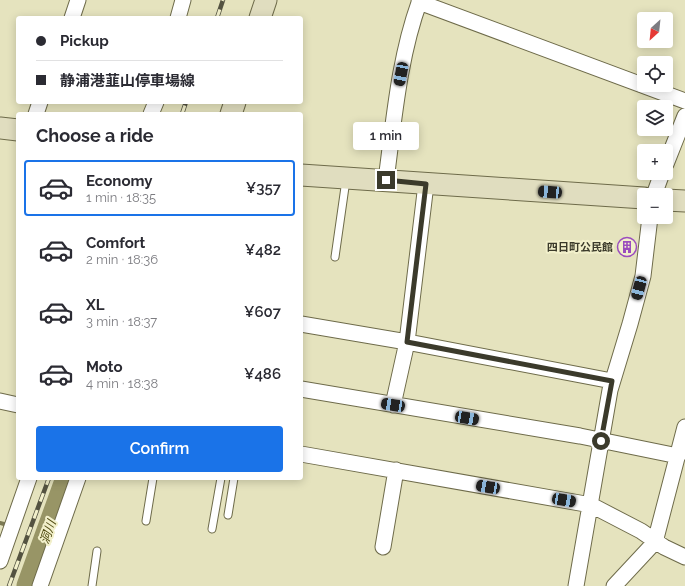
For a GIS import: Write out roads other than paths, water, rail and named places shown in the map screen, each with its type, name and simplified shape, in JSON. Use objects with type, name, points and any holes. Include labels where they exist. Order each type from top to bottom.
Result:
[{"type":"main road","points":[[261,16],[266,0]]},
{"type":"main road","points":[[0,128],[16,130]]},
{"type":"main road","points":[[303,174],[426,184],[637,198]]},
{"type":"main road","points":[[673,200],[685,201]]},
{"type":"street","points":[[73,16],[78,0]]},
{"type":"street","points":[[179,16],[183,0]]},
{"type":"street","points":[[386,180],[399,86],[414,16],[419,1],[685,101]]},
{"type":"street","points":[[673,146],[685,116]]},
{"type":"street","points":[[393,405],[407,342],[426,184]]},
{"type":"street","points":[[576,586],[612,381],[643,276],[649,224]]},
{"type":"street","points":[[303,324],[407,342],[612,381]]},
{"type":"street","points":[[303,389],[580,436],[678,456]]},
{"type":"street","points":[[0,402],[16,405]]},
{"type":"street","points":[[614,586],[655,542],[685,426]]},
{"type":"street","points":[[303,454],[591,505],[641,531],[655,542],[685,557]]},
{"type":"street","points":[[383,547],[396,470]]},
{"type":"street","points":[[0,561],[28,480]]},
{"type":"street","points":[[40,586],[77,480]]},
{"type":"lane","points":[[335,257],[346,178]]},
{"type":"lane","points":[[146,521],[153,480]]},
{"type":"lane","points":[[212,529],[220,480]]},
{"type":"lane","points":[[228,514],[234,480]]},
{"type":"lane","points":[[92,586],[97,551]]},
{"type":"waterway","name":"洞川","points":[[29,586],[67,480]]},
{"type":"waterway","points":[[0,523],[4,524]]},
{"type":"railway","points":[[218,16],[223,0]]},
{"type":"railway","points":[[183,112],[185,104]]},
{"type":"railway","points":[[9,586],[48,480]]},
{"type":"place","name":"四日町公民館","points":[[627,247]]}]
